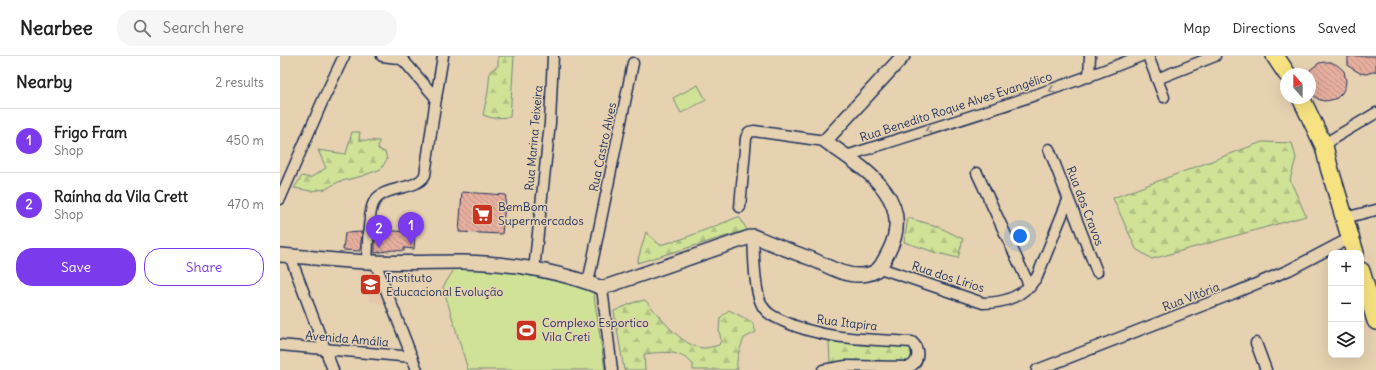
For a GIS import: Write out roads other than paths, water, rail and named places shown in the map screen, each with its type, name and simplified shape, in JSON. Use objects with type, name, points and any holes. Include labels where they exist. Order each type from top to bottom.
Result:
[{"type":"main road","points":[[1275,56],[1283,68]]},
{"type":"main road","points":[[1304,104],[1324,146],[1352,246]]},
{"type":"main road","points":[[1364,281],[1376,321]]},
{"type":"street","points":[[280,199],[344,56]]},
{"type":"street","points":[[382,56],[398,58],[404,61],[436,98]]},
{"type":"street","points":[[417,370],[371,262],[371,210],[377,197],[386,192],[418,182],[423,179],[425,175],[436,98],[444,56]]},
{"type":"street","name":"Rua Marina Teixeira","points":[[534,270],[550,123],[553,56]]},
{"type":"street","points":[[825,141],[903,56]]},
{"type":"street","points":[[1089,77],[1090,56]]},
{"type":"street","name":"Rua Benedito Roque Alves Evangélico","points":[[846,156],[1089,77],[1141,56]]},
{"type":"street","points":[[1148,56],[1164,97]]},
{"type":"street","points":[[1157,79],[1215,56]]},
{"type":"street","name":"Rua Castro Alves","points":[[588,282],[633,63]]},
{"type":"street","points":[[1324,146],[1334,138],[1376,113]]},
{"type":"street","points":[[333,370],[285,256],[371,262],[464,262],[503,265],[588,282],[602,288],[753,236],[843,273],[862,275],[871,273],[880,268],[894,241],[897,225],[896,213],[892,201],[884,188],[846,156],[825,141],[754,132],[749,132],[746,138],[740,207]]},
{"type":"street","name":"Rua dos Cravos","points":[[1049,150],[1097,272]]},
{"type":"street","points":[[977,173],[1030,287]]},
{"type":"street","points":[[1030,287],[1037,277],[1068,200]]},
{"type":"street","points":[[1344,218],[1376,210]]},
{"type":"street","name":"Rua Itapira","points":[[753,236],[758,296],[764,308],[771,315],[816,334],[836,337],[912,342],[917,348],[918,355],[916,361],[909,367],[846,366],[825,370]]},
{"type":"street","name":"Rua Vitória","points":[[1037,370],[1352,246]]},
{"type":"street","name":"Rua dos Lírios","points":[[880,268],[983,303],[996,303],[1007,300],[1030,287]]},
{"type":"street","points":[[602,288],[612,370]]},
{"type":"street","points":[[1256,343],[1266,370]]},
{"type":"street","name":"Avenida Amália","points":[[280,345],[412,357]]},
{"type":"place","name":"BemBom Supermercados","points":[[482,214]]},
{"type":"place","name":"Frigo Fram","points":[[411,245]]},
{"type":"place","name":"Raínha da Vila Crett","points":[[379,248]]},
{"type":"place","name":"Instituto Educacional Evolução","points":[[370,285]]},
{"type":"place","name":"Complexo Esportico Vila Creti","points":[[527,330]]}]
